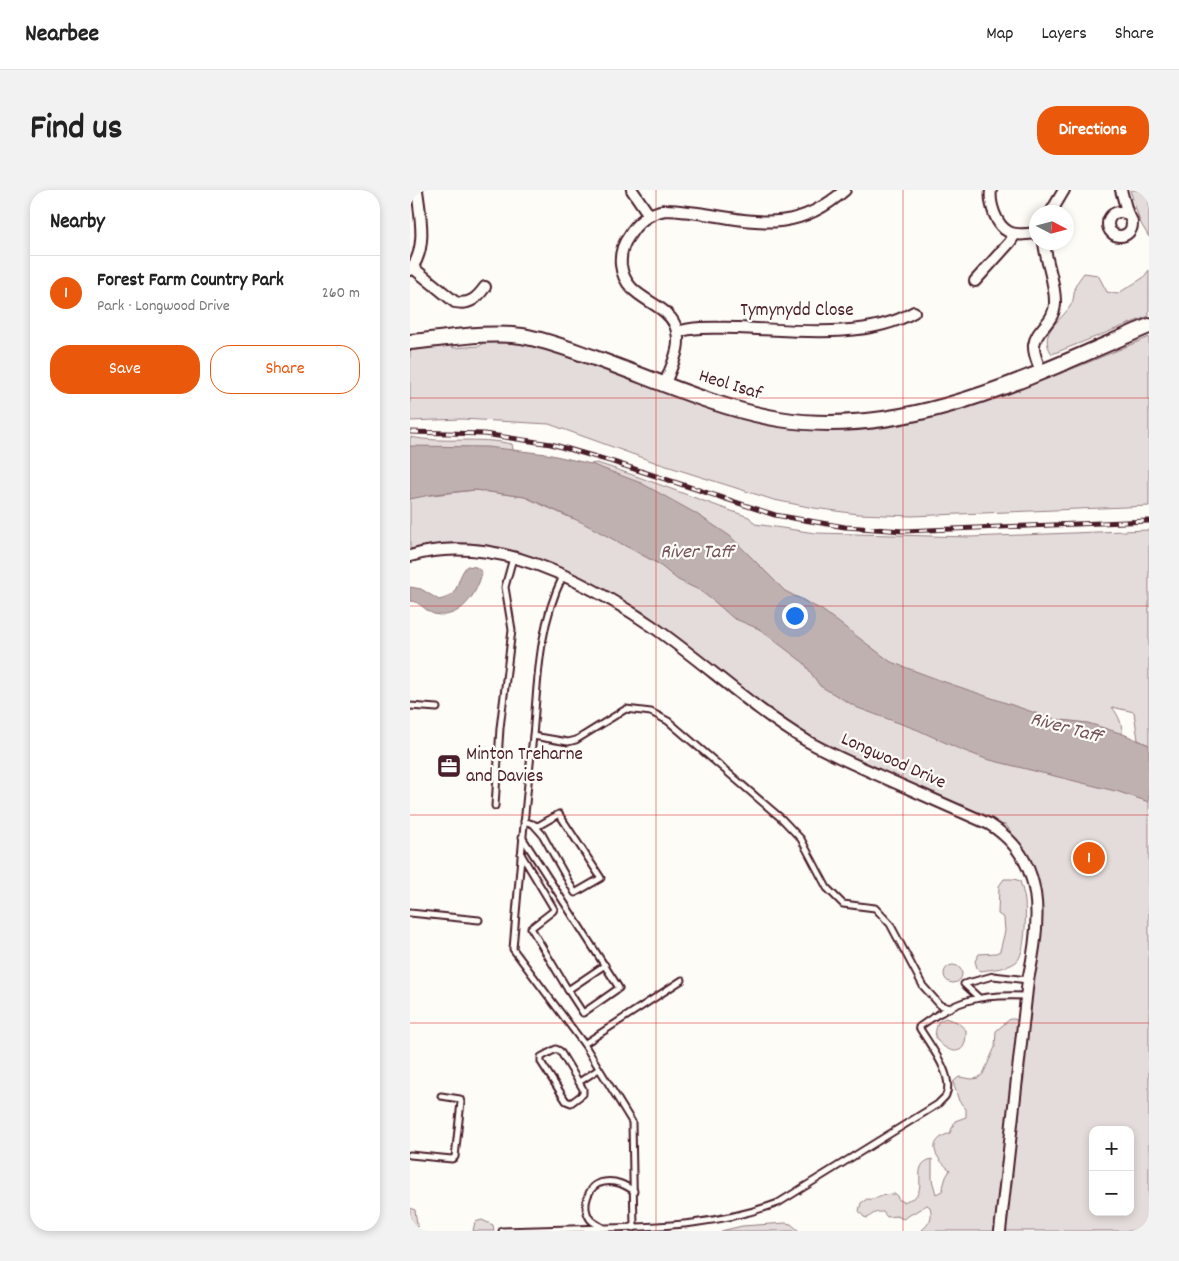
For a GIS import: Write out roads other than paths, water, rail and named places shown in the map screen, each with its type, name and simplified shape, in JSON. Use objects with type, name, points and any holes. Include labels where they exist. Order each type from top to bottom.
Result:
[{"type":"main road","name":"Heol Isaf","points":[[410,342],[502,335],[524,337],[566,348],[710,401],[759,415],[797,421],[854,423],[895,418],[951,405],[1041,371],[1149,326]]},
{"type":"street","points":[[417,190],[421,246],[418,258],[411,268],[455,302],[469,302],[478,297],[485,287]]},
{"type":"street","points":[[632,190],[649,215]]},
{"type":"street","points":[[665,384],[678,347],[677,332],[671,318],[637,294],[629,285],[622,270],[620,259],[628,237],[642,220],[658,211],[671,210],[765,223],[779,222],[814,212],[831,203],[845,190]]},
{"type":"street","points":[[991,190],[991,200],[998,222],[1008,232],[1029,234]]},
{"type":"street","points":[[1055,205],[1064,190]]},
{"type":"street","points":[[1121,190],[1128,215]]},
{"type":"street","points":[[975,281],[1015,234]]},
{"type":"street","points":[[1041,371],[1035,357],[1034,344],[1036,337],[1052,317],[1055,304],[1046,250]]},
{"type":"street","name":"Tymynydd Close","points":[[677,332],[706,327],[841,332],[886,324],[914,312]]},
{"type":"street","name":"Longwood Drive","points":[[410,556],[436,551],[465,550],[493,552],[514,557],[563,576],[608,599],[653,627],[776,721],[807,741],[989,824],[1000,830],[1013,843],[1023,858],[1035,891],[1038,915],[1033,961],[1026,996],[1000,1231]]},
{"type":"lane","points":[[495,806],[500,728],[512,630],[505,587],[514,557]]},
{"type":"lane","points":[[563,576],[556,590],[543,634],[522,836],[513,949],[584,1044],[632,1122],[634,1228]]},
{"type":"lane","points":[[410,706],[437,708]]},
{"type":"lane","points":[[533,736],[568,742],[576,740],[626,709],[650,712],[668,721],[782,819],[800,839],[827,888],[843,904],[875,908],[890,924],[923,986],[940,1004],[950,1008]]},
{"type":"lane","points":[[524,821],[533,824],[538,826],[558,814],[601,878],[575,893],[542,834],[533,824]]},
{"type":"lane","points":[[521,854],[554,908],[553,911],[531,928],[583,1012],[619,988],[522,836]]},
{"type":"lane","points":[[410,913],[480,920]]},
{"type":"lane","points":[[568,990],[605,966]]},
{"type":"lane","points":[[978,997],[964,984],[994,976],[1028,980]]},
{"type":"lane","points":[[584,1044],[682,980]]},
{"type":"lane","points":[[502,1231],[669,1226],[722,1219],[755,1212],[778,1203],[938,1104],[946,1095],[947,1082],[944,1070],[919,1027],[960,1002],[978,997],[1026,996]]},
{"type":"lane","points":[[553,1050],[558,1050],[579,1082],[584,1089],[584,1094],[570,1103],[566,1102],[542,1065],[541,1057],[553,1050]]},
{"type":"lane","points":[[579,1082],[599,1069]]},
{"type":"lane","points":[[410,1155],[452,1159],[455,1157],[461,1102],[460,1099],[441,1096]]},
{"type":"lane","points":[[603,1228],[591,1220],[586,1211],[587,1197],[592,1188],[603,1182],[614,1182],[634,1190]]},
{"type":"water","name":"River Taff","points":[[410,446],[487,447],[547,454],[591,464],[641,483],[695,513],[730,536],[785,591],[822,610],[891,662],[1053,719],[1088,723],[1123,734],[1149,745],[1149,802],[1119,792],[986,759],[918,730],[858,708],[820,686],[804,663],[759,629],[733,618],[699,590],[678,580],[657,563],[581,522],[525,497],[475,490],[435,494],[410,499]]},
{"type":"water","points":[[467,566],[476,567],[482,572],[472,596],[460,609],[443,615],[434,614],[414,601],[410,601],[410,587],[421,589],[439,600],[451,595],[455,591]]},
{"type":"railway","points":[[410,432],[484,434],[551,444],[610,461],[775,515],[845,527],[904,531],[1149,521]]},
{"type":"place","name":"Minton Treharne and Davies","points":[[449,766]]},
{"type":"place","name":"Forest Farm Country Park","points":[[1089,858]]}]
